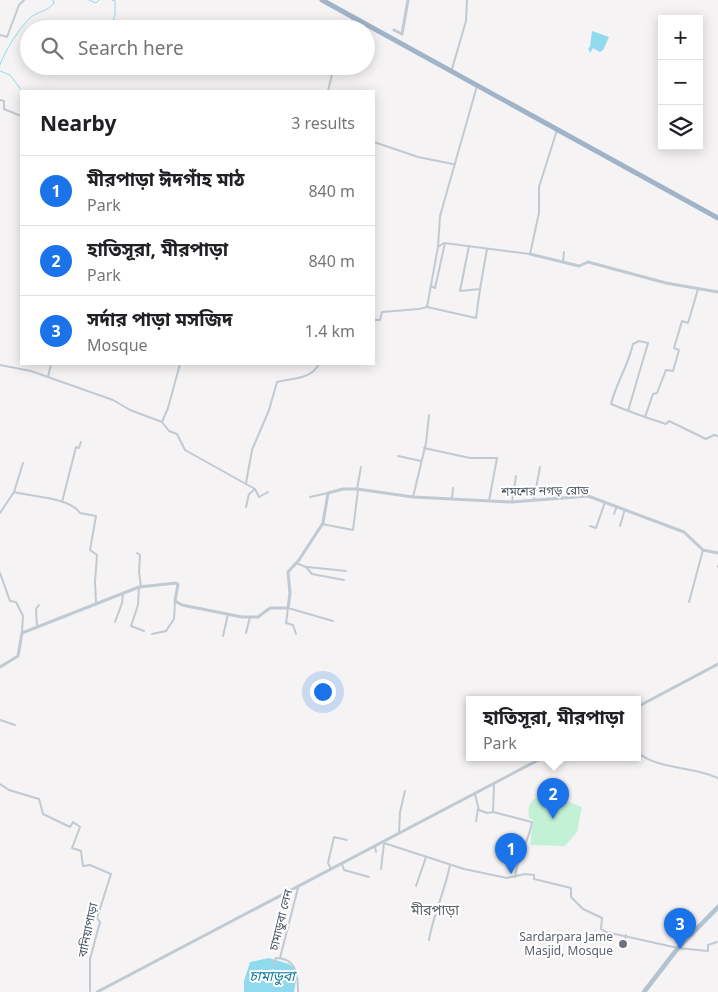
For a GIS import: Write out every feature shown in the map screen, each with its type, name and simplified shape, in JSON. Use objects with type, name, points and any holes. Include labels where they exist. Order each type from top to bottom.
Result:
[{"type":"highway","points":[[322,0],[357,20]]},
{"type":"highway","points":[[375,30],[718,218]]},
{"type":"main road","points":[[644,992],[678,948],[718,906]]},
{"type":"street","points":[[0,35],[6,37],[18,6],[24,0]]},
{"type":"street","points":[[394,30],[402,34],[408,0]]},
{"type":"street","points":[[451,71],[466,21],[467,0]]},
{"type":"street","points":[[328,90],[332,75]]},
{"type":"street","points":[[427,307],[438,247],[440,216],[477,86]]},
{"type":"street","points":[[0,100],[4,101],[4,109],[20,116]]},
{"type":"street","points":[[530,254],[539,213],[539,186],[557,130]]},
{"type":"street","points":[[375,142],[418,156],[454,164]]},
{"type":"street","points":[[438,247],[445,243],[530,254],[579,266],[588,262],[666,283],[718,292]]},
{"type":"street","points":[[430,286],[435,288],[445,243]]},
{"type":"street","points":[[469,246],[460,291],[480,289]]},
{"type":"street","points":[[375,320],[380,320],[382,312],[419,310],[427,307],[476,318],[487,249]]},
{"type":"street","points":[[563,262],[564,252]]},
{"type":"street","points":[[645,417],[653,394],[657,393],[666,370],[673,371],[679,350],[674,348],[682,321],[688,323],[698,289]]},
{"type":"street","points":[[628,411],[648,343],[639,342],[634,344],[630,358],[620,374],[612,404],[628,411],[666,424],[669,421],[706,439],[714,435],[718,436]]},
{"type":"street","points":[[0,365],[31,371],[112,400],[130,410],[162,422],[168,431],[177,434],[185,450],[246,483],[255,489],[259,497],[268,492]]},
{"type":"street","points":[[48,378],[51,365]]},
{"type":"street","points":[[162,422],[170,402],[180,365]]},
{"type":"street","points":[[246,483],[252,450],[264,425],[277,382],[288,378],[297,380],[314,370],[318,365]]},
{"type":"street","points":[[413,497],[429,415]]},
{"type":"street","points":[[62,502],[76,447],[79,448],[81,442]]},
{"type":"street","points":[[424,448],[479,459],[497,458],[489,501]]},
{"type":"street","points":[[398,456],[421,461]]},
{"type":"street","points":[[0,513],[14,492],[23,463]]},
{"type":"street","points":[[322,524],[353,530],[361,467]]},
{"type":"street","points":[[534,502],[540,467]]},
{"type":"street","points":[[512,502],[516,476]]},
{"type":"street","points":[[452,499],[453,488]]},
{"type":"street","points":[[246,507],[249,494],[255,489]]},
{"type":"street","name":"শমশের নগড় রোড","points":[[328,493],[343,489],[413,497],[512,502],[534,502],[552,497],[588,496],[684,532],[703,550]]},
{"type":"street","points":[[14,492],[62,502],[76,507],[80,513],[96,516],[90,550],[98,555],[95,586],[96,605]]},
{"type":"street","points":[[296,634],[293,625],[286,623],[290,593],[288,572],[322,524],[328,493],[310,497]]},
{"type":"street","points":[[590,526],[596,528],[605,502]]},
{"type":"street","points":[[614,514],[617,506]]},
{"type":"street","points":[[620,526],[626,509]]},
{"type":"street","points":[[690,602],[703,550],[718,553]]},
{"type":"street","points":[[137,553],[140,555],[140,587],[138,605],[131,626],[144,631]]},
{"type":"street","points":[[296,563],[306,567],[346,571]]},
{"type":"street","points":[[306,567],[312,574],[344,580]]},
{"type":"street","points":[[0,573],[10,601],[16,602],[23,616],[18,656],[0,667]]},
{"type":"street","points":[[22,633],[140,587],[164,583],[178,584],[173,622],[166,631],[152,634]]},
{"type":"street","points":[[115,622],[122,603],[123,594]]},
{"type":"street","points":[[175,601],[185,606],[250,617],[258,617],[270,608],[288,608],[333,621]]},
{"type":"street","points":[[37,628],[36,609],[38,605]]},
{"type":"street","points":[[223,636],[228,614]]},
{"type":"street","points":[[246,633],[250,617]]},
{"type":"street","points":[[641,705],[718,664]]},
{"type":"street","points":[[0,720],[15,726]]},
{"type":"street","points":[[641,755],[648,761],[692,769],[718,778]]},
{"type":"street","points":[[97,992],[298,885],[370,851],[536,761]]},
{"type":"street","name":"বানিয়াপাড়া","points":[[0,784],[9,790],[39,799],[43,814],[70,827],[73,822],[80,827],[72,848],[82,851],[82,866],[90,865],[111,874],[97,918],[100,922],[90,959],[90,992]]},
{"type":"street","points":[[494,784],[494,812]]},
{"type":"street","points":[[399,834],[400,812],[405,791]]},
{"type":"street","points":[[475,794],[478,809],[476,821]]},
{"type":"street","points":[[478,809],[487,813],[494,812],[532,822],[527,841],[520,855],[515,877]]},
{"type":"street","points":[[331,869],[328,863],[334,837],[347,840]]},
{"type":"street","points":[[384,843],[450,865],[507,878],[534,875],[534,879],[572,888],[571,897],[583,909],[599,914],[602,918],[601,929],[678,948],[708,951],[708,945],[718,941]]},
{"type":"street","points":[[381,869],[384,843]]},
{"type":"street","points":[[375,847],[376,852]]},
{"type":"street","points":[[416,886],[426,857]]},
{"type":"street","points":[[342,864],[344,870],[369,877]]},
{"type":"street","points":[[429,940],[431,925],[446,887],[450,865]]},
{"type":"street","name":"চামাডুবা লেন","points":[[280,958],[298,885]]},
{"type":"street","points":[[624,944],[626,935]]},
{"type":"street","name":"চামাডুবা লেন","points":[[273,965],[276,958],[280,958],[291,964],[298,971],[298,992]]},
{"type":"green space","points":[[541,796],[556,797],[582,807],[577,832],[565,846],[530,845],[533,820],[529,818],[529,807],[534,800]]},
{"type":"water","points":[[592,31],[609,37],[603,50],[600,52],[593,48],[590,53],[588,48],[590,47]]},
{"type":"water","name":"চামাডুবা","points":[[269,958],[289,964],[298,971],[294,992],[244,992],[244,981],[250,962]]},
{"type":"waterway","points":[[28,20],[51,6],[54,3],[53,0]]},
{"type":"waterway","points":[[89,0],[96,3],[99,0]]},
{"type":"waterway","points":[[112,0],[115,1],[113,20]]},
{"type":"waterway","points":[[0,65],[20,30]]},
{"type":"waterway","points":[[0,71],[10,75],[21,90]]},
{"type":"place","name":"হাতিসূরা, মীরপাড়া","points":[[553,819]]},
{"type":"place","name":"মীরপাড়া ঈদগাঁহ মাঠ","points":[[511,874]]},
{"type":"place","name":"Sardarpara Jame Masjid, Mosque","points":[[623,944]]},
{"type":"place","name":"সর্দার পাড়া মসজিদ","points":[[680,949]]},
{"type":"district","name":"মীরপাড়া","points":[[435,910]]}]
